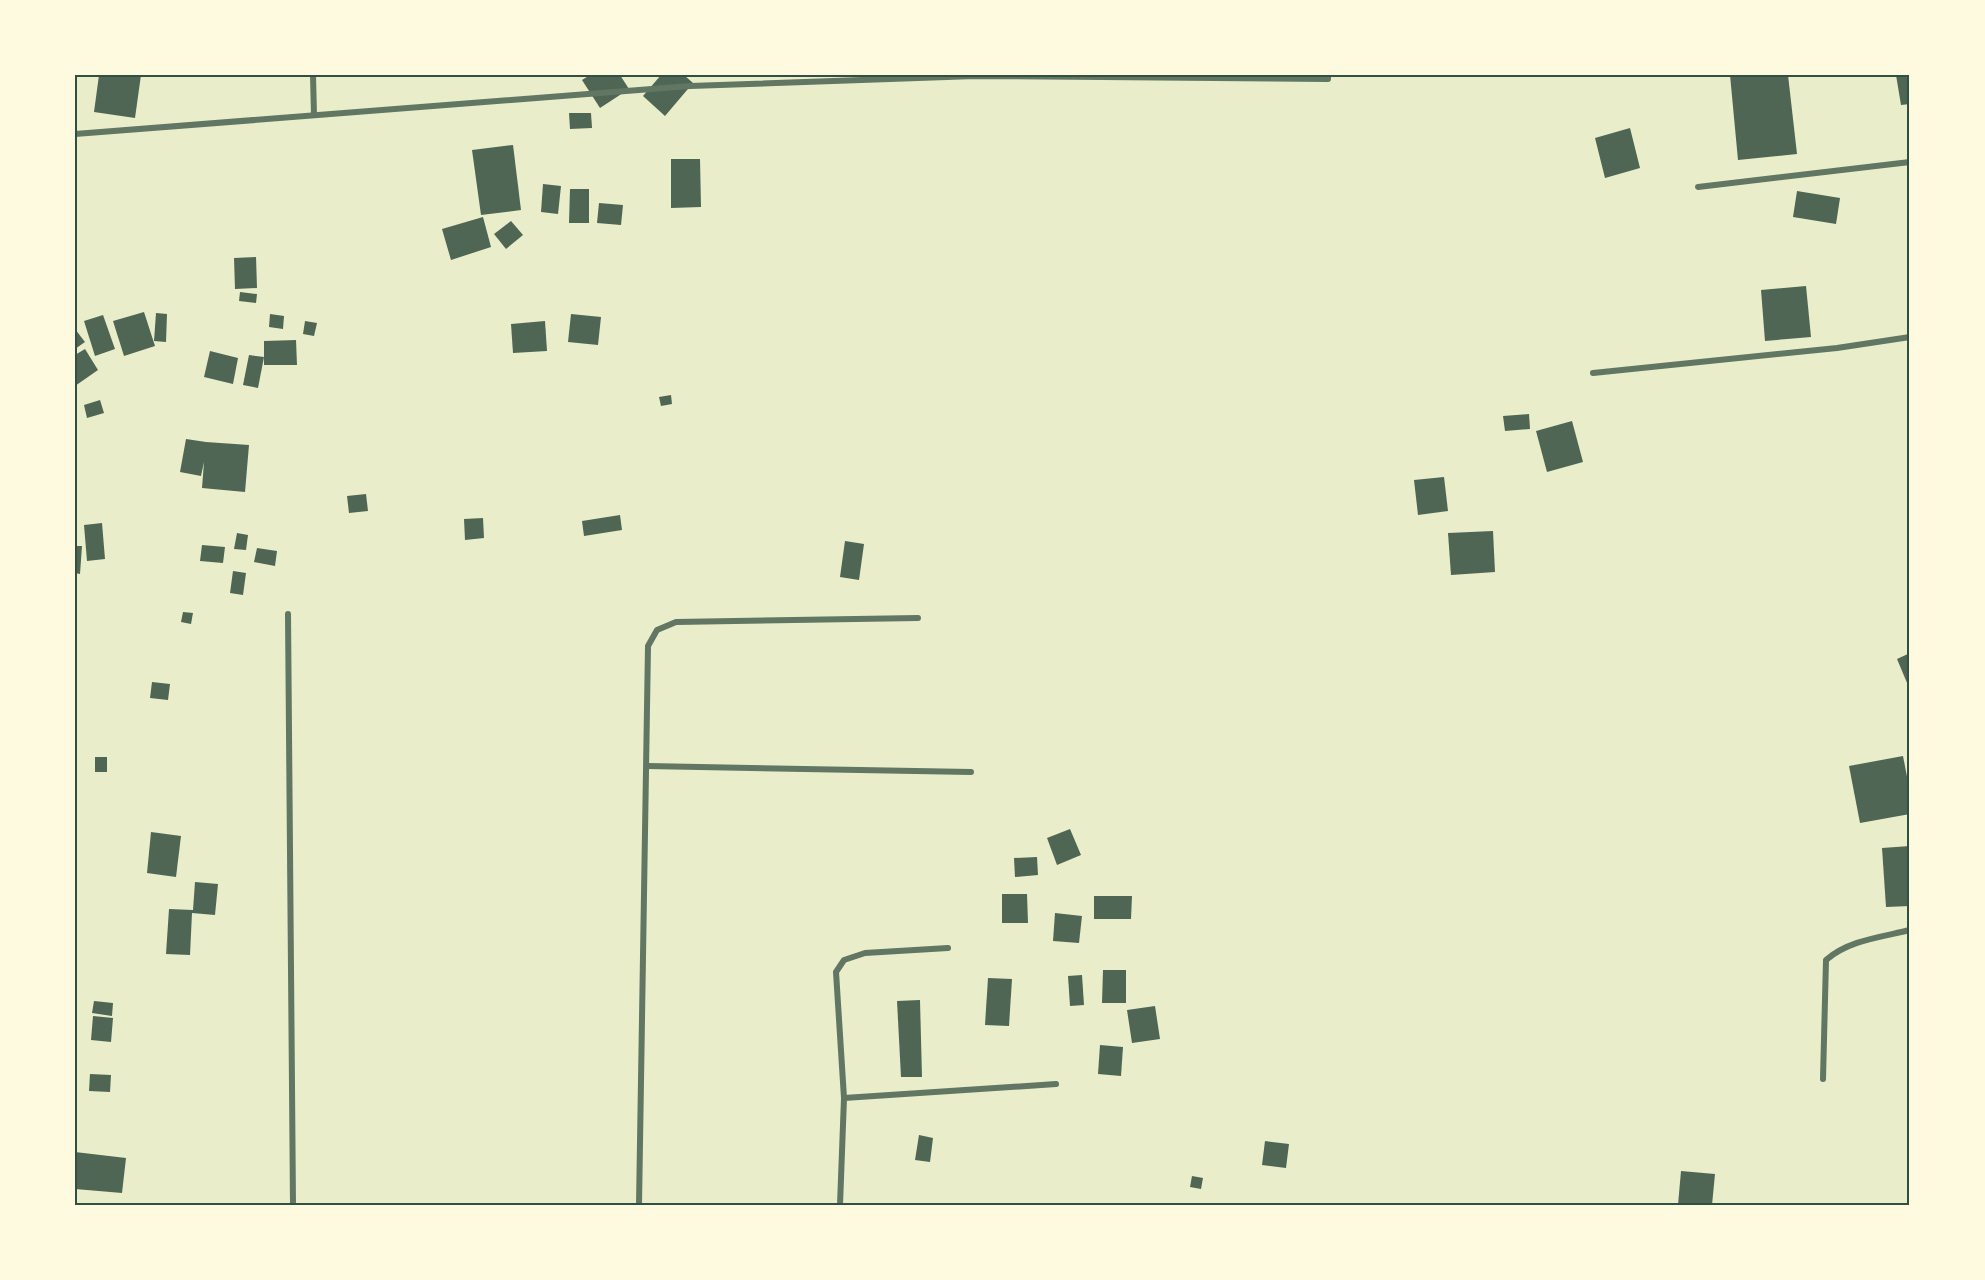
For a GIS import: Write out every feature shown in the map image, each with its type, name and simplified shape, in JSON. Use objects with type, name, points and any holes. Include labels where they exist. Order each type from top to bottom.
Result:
[{"type":"street","points":[[313,75],[314,115]]},
{"type":"street","points":[[75,134],[690,86],[975,76],[1328,79],[1328,75]]},
{"type":"street","points":[[1698,187],[1910,162]]},
{"type":"street","points":[[1593,373],[1837,348],[1910,337]]},
{"type":"street","points":[[288,614],[293,1205]]},
{"type":"street","points":[[639,1205],[648,646],[657,630],[676,622],[918,618]]},
{"type":"street","points":[[647,766],[971,772]]},
{"type":"street","points":[[1823,1079],[1826,960],[1836,951],[1848,945],[1910,930]]},
{"type":"street","points":[[840,1205],[844,1098],[836,972],[844,960],[865,953],[948,948]]},
{"type":"street","points":[[844,1098],[1056,1084]]},
{"type":"building","points":[[99,75],[141,75],[135,118],[94,112]]},
{"type":"building","points":[[590,75],[620,75],[629,89],[600,108],[582,80]]},
{"type":"building","points":[[661,75],[684,75],[693,83],[665,116],[643,96]]},
{"type":"building","points":[[1730,75],[1788,75],[1797,154],[1738,160]]},
{"type":"building","points":[[1896,75],[1910,75],[1910,104],[1901,105]]},
{"type":"building","points":[[569,113],[591,113],[592,128],[570,129]]},
{"type":"building","points":[[1630,128],[1640,168],[1605,178],[1595,138]]},
{"type":"building","points":[[513,145],[521,210],[481,215],[472,150]]},
{"type":"building","points":[[671,159],[700,159],[701,207],[671,208]]},
{"type":"building","points":[[543,184],[561,186],[558,214],[541,212]]},
{"type":"building","points":[[570,189],[589,189],[589,223],[569,223]]},
{"type":"building","points":[[1797,191],[1840,198],[1836,224],[1793,217]]},
{"type":"building","points":[[599,203],[623,205],[621,225],[597,223]]},
{"type":"building","points":[[483,217],[491,247],[451,260],[442,229]]},
{"type":"building","points":[[511,221],[523,235],[506,249],[494,234]]},
{"type":"building","points":[[256,257],[257,288],[235,289],[234,258]]},
{"type":"building","points":[[1806,286],[1811,337],[1765,341],[1761,290]]},
{"type":"building","points":[[240,292],[257,294],[256,303],[239,301]]},
{"type":"building","points":[[144,312],[155,346],[124,356],[113,321]]},
{"type":"building","points":[[156,313],[167,314],[166,342],[154,341]]},
{"type":"building","points":[[270,314],[284,316],[283,329],[269,327]]},
{"type":"building","points":[[571,314],[601,317],[598,345],[568,342]]},
{"type":"building","points":[[103,315],[115,349],[95,356],[84,321]]},
{"type":"building","points":[[305,321],[317,323],[314,336],[303,334]]},
{"type":"building","points":[[545,321],[547,351],[513,353],[511,324]]},
{"type":"building","points":[[75,329],[85,342],[75,349]]},
{"type":"building","points":[[296,340],[297,365],[264,365],[264,341]]},
{"type":"building","points":[[85,349],[98,370],[75,386],[75,355]]},
{"type":"building","points":[[210,351],[238,358],[233,384],[204,377]]},
{"type":"building","points":[[249,355],[264,357],[258,388],[243,385]]},
{"type":"building","points":[[671,395],[672,404],[661,406],[659,397]]},
{"type":"building","points":[[100,400],[104,413],[87,418],[84,405]]},
{"type":"building","points":[[1529,414],[1530,429],[1505,431],[1503,416]]},
{"type":"building","points":[[1572,421],[1583,462],[1547,472],[1536,431]]},
{"type":"building","points":[[186,439],[249,445],[245,492],[202,488],[204,462],[201,476],[180,472]]},
{"type":"building","points":[[1444,477],[1448,511],[1418,515],[1414,480]]},
{"type":"building","points":[[366,494],[368,511],[349,513],[347,496]]},
{"type":"building","points":[[620,515],[622,530],[584,536],[582,521]]},
{"type":"building","points":[[483,518],[484,538],[465,540],[464,519]]},
{"type":"building","points":[[102,523],[105,559],[87,561],[84,525]]},
{"type":"building","points":[[1493,531],[1495,572],[1451,575],[1448,533]]},
{"type":"building","points":[[237,533],[248,535],[246,550],[234,549]]},
{"type":"building","points":[[845,541],[864,544],[859,580],[840,577]]},
{"type":"building","points":[[202,545],[225,547],[223,563],[200,561]]},
{"type":"building","points":[[75,546],[82,546],[80,574],[75,573]]},
{"type":"building","points":[[257,548],[277,551],[275,566],[254,562]]},
{"type":"building","points":[[233,571],[246,573],[243,595],[230,593]]},
{"type":"building","points":[[183,612],[193,613],[191,624],[181,622]]},
{"type":"building","points":[[1910,653],[1910,690],[1897,659]]},
{"type":"building","points":[[152,682],[170,684],[168,700],[150,698]]},
{"type":"building","points":[[1903,756],[1910,792],[1910,814],[1860,823],[1849,766]]},
{"type":"building","points":[[95,757],[107,757],[107,772],[95,772]]},
{"type":"building","points":[[1070,829],[1081,855],[1057,865],[1047,838]]},
{"type":"building","points":[[151,832],[181,836],[176,877],[147,873]]},
{"type":"building","points":[[1910,846],[1910,906],[1886,907],[1882,848]]},
{"type":"building","points":[[1037,857],[1038,875],[1015,877],[1014,858]]},
{"type":"building","points":[[195,882],[218,884],[215,915],[192,913],[190,955],[166,954],[169,909],[193,910]]},
{"type":"building","points":[[1002,894],[1027,894],[1028,923],[1002,923]]},
{"type":"building","points":[[1094,896],[1132,896],[1131,919],[1094,919]]},
{"type":"building","points":[[1055,913],[1082,916],[1079,943],[1053,941]]},
{"type":"building","points":[[1103,970],[1126,970],[1126,1003],[1102,1003]]},
{"type":"building","points":[[1082,975],[1084,1005],[1070,1006],[1068,976]]},
{"type":"building","points":[[988,978],[1012,979],[1009,1026],[985,1025]]},
{"type":"building","points":[[920,1000],[922,1077],[901,1077],[897,1001]]},
{"type":"building","points":[[94,1001],[113,1003],[112,1016],[92,1013]]},
{"type":"building","points":[[1155,1006],[1160,1039],[1132,1043],[1127,1010]]},
{"type":"building","points":[[93,1016],[113,1018],[111,1042],[91,1040]]},
{"type":"building","points":[[1100,1045],[1123,1047],[1121,1076],[1098,1074]]},
{"type":"building","points":[[90,1074],[111,1075],[110,1092],[89,1091]]},
{"type":"building","points":[[919,1135],[933,1138],[930,1162],[915,1160]]},
{"type":"building","points":[[1265,1141],[1289,1144],[1286,1168],[1262,1165]]},
{"type":"building","points":[[75,1152],[126,1158],[122,1193],[75,1189]]},
{"type":"building","points":[[1681,1171],[1715,1174],[1712,1205],[1678,1205]]},
{"type":"building","points":[[1192,1176],[1203,1178],[1201,1189],[1190,1187]]}]
